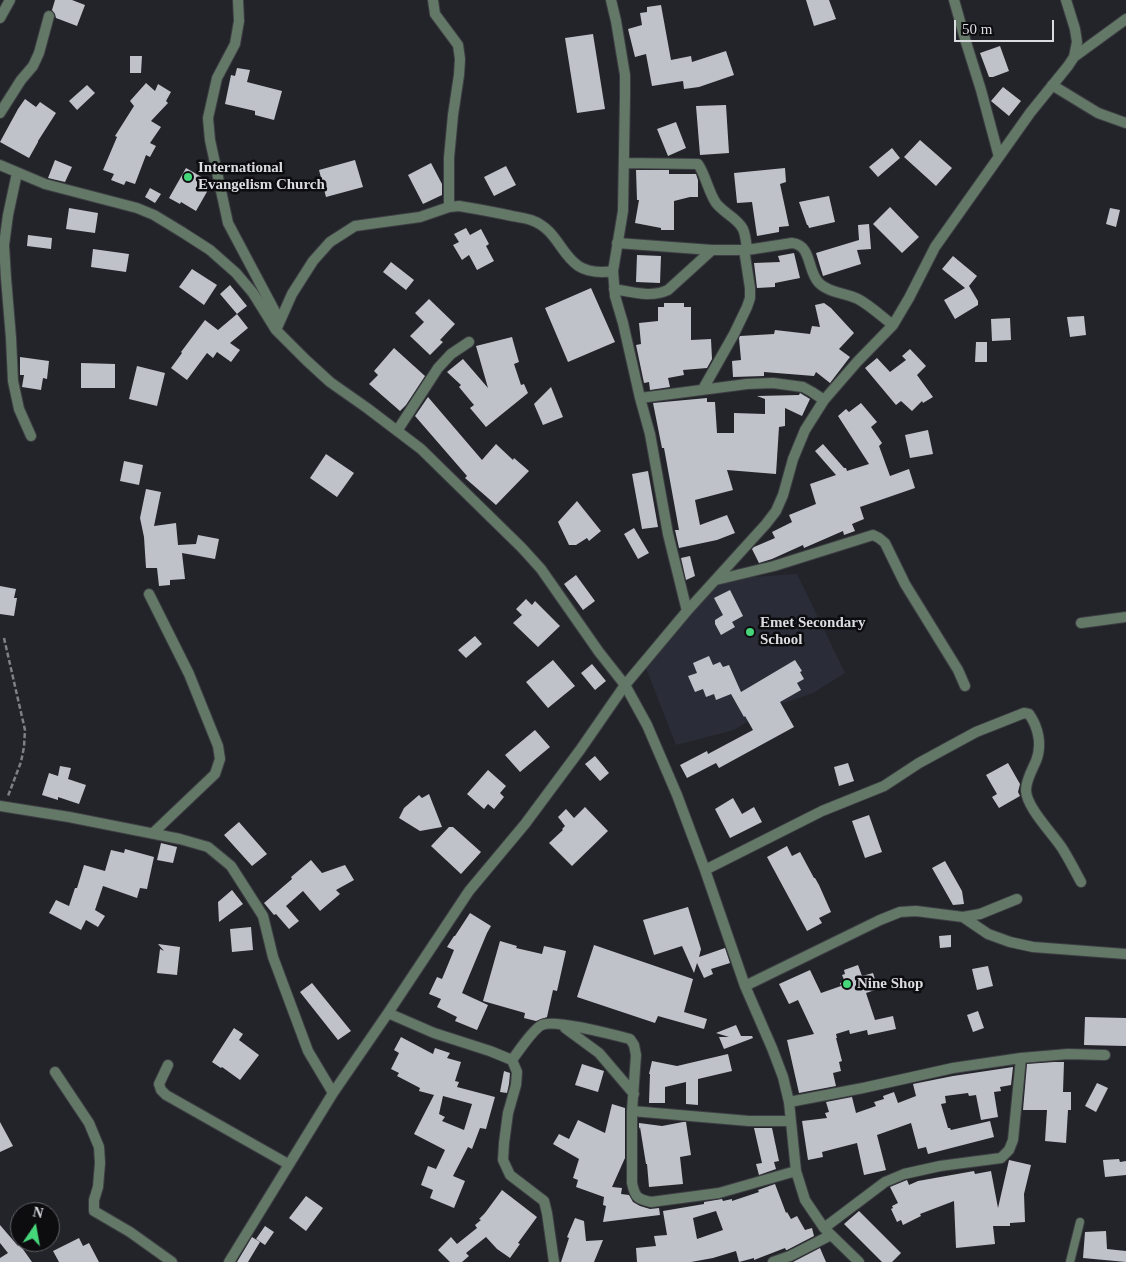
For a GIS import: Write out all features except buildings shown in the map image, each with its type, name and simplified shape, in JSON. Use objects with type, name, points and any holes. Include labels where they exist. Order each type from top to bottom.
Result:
[{"type":"street","points":[[0,18],[10,0]]},
{"type":"street","points":[[238,0],[235,44],[217,78],[208,118],[210,140],[228,223],[278,325]]},
{"type":"street","points":[[433,0],[435,14],[458,45],[460,58],[449,158],[449,207]]},
{"type":"street","points":[[612,0],[624,74],[625,96],[622,210],[613,271],[614,289],[650,434],[668,534],[687,612]]},
{"type":"street","points":[[954,0],[982,90],[999,157]]},
{"type":"street","points":[[1066,0],[1075,28],[1077,42],[1074,57]]},
{"type":"street","points":[[0,113],[33,66],[39,53],[49,16]]},
{"type":"street","points":[[228,1262],[333,1092],[469,891],[525,824],[580,750],[624,685],[776,511],[783,495],[793,459],[806,430],[824,400],[893,325],[935,247],[1030,113],[1074,57],[1126,20]]},
{"type":"street","points":[[1052,86],[1098,113],[1126,123]]},
{"type":"street","points":[[624,163],[698,164],[718,206],[742,226],[746,235],[750,298],[734,334],[703,389]]},
{"type":"street","points":[[0,165],[45,184],[137,208],[154,215],[210,250],[236,272],[306,360],[330,382],[421,449],[541,569],[624,685],[647,725],[677,795],[745,986],[780,1070],[789,1102],[796,1171],[804,1200],[828,1232],[859,1262]]},
{"type":"street","points":[[17,173],[4,245],[13,381],[18,408],[31,436]]},
{"type":"street","points":[[278,325],[297,286],[313,261],[330,242],[355,226],[420,217],[449,207],[459,206],[531,220],[546,229],[570,259],[584,269],[600,273],[613,271]]},
{"type":"street","points":[[617,243],[712,250],[798,244],[803,248],[816,280],[822,286],[856,298],[893,325]]},
{"type":"street","points":[[614,289],[652,295],[660,294],[668,290],[712,250]]},
{"type":"street","points":[[396,431],[438,368],[451,354],[469,342]]},
{"type":"street","points":[[640,398],[747,384],[773,383],[803,388],[824,400]]},
{"type":"street","points":[[715,581],[774,566],[873,535],[885,543],[905,584],[966,686]]},
{"type":"street","points":[[149,594],[189,674],[218,746],[220,759],[215,774],[153,833]]},
{"type":"street","points":[[1081,623],[1126,617]]},
{"type":"street","points":[[705,870],[822,811],[884,786],[919,763],[976,732],[1024,714],[1029,714],[1040,744],[1031,770],[1026,796],[1037,816],[1061,847],[1081,882]]},
{"type":"street","points":[[2,806],[180,839],[208,847],[231,866],[263,916],[273,957],[308,1051],[333,1092]]},
{"type":"street","points":[[745,986],[900,912],[916,911],[962,917],[980,914],[1017,899]]},
{"type":"street","points":[[962,917],[988,934],[1010,942],[1033,947],[1126,954]]},
{"type":"street","points":[[388,1013],[434,1033],[512,1060],[517,1072],[516,1085],[508,1112],[503,1160],[510,1175],[544,1201],[554,1262]]},
{"type":"street","points":[[512,1060],[540,1025],[548,1023],[561,1024],[630,1039],[634,1045],[636,1055],[632,1111],[632,1183],[635,1195],[641,1200],[651,1202],[719,1193],[796,1171]]},
{"type":"street","points":[[561,1024],[599,1053],[634,1094]]},
{"type":"street","points":[[789,1102],[953,1068],[1021,1058],[1068,1054],[1105,1054]]},
{"type":"street","points":[[773,1262],[790,1256],[828,1232],[886,1182],[904,1174],[940,1166],[1001,1158],[1009,1150],[1013,1140],[1021,1058]]},
{"type":"street","points":[[168,1065],[159,1084],[166,1095],[288,1164]]},
{"type":"street","points":[[55,1072],[89,1123],[99,1147],[100,1163],[94,1211],[130,1232],[172,1262]]},
{"type":"street","points":[[632,1111],[749,1121],[790,1121]]},
{"type":"lane","points":[[1070,1262],[1080,1222]]},
{"type":"path","points":[[2,806],[21,762],[25,730],[4,638]]},
{"type":"shaded area","name":"Emet Secondary School","points":[[797,574],[845,673],[813,693],[769,708],[734,730],[676,745],[646,668],[704,595],[722,579]]},
{"type":"place","name":"International Evangelism Church","points":[[188,177]]},
{"type":"place","name":"Emet Secondary School","points":[[750,632]]},
{"type":"place","name":"Nine Shop","points":[[847,984]]}]
